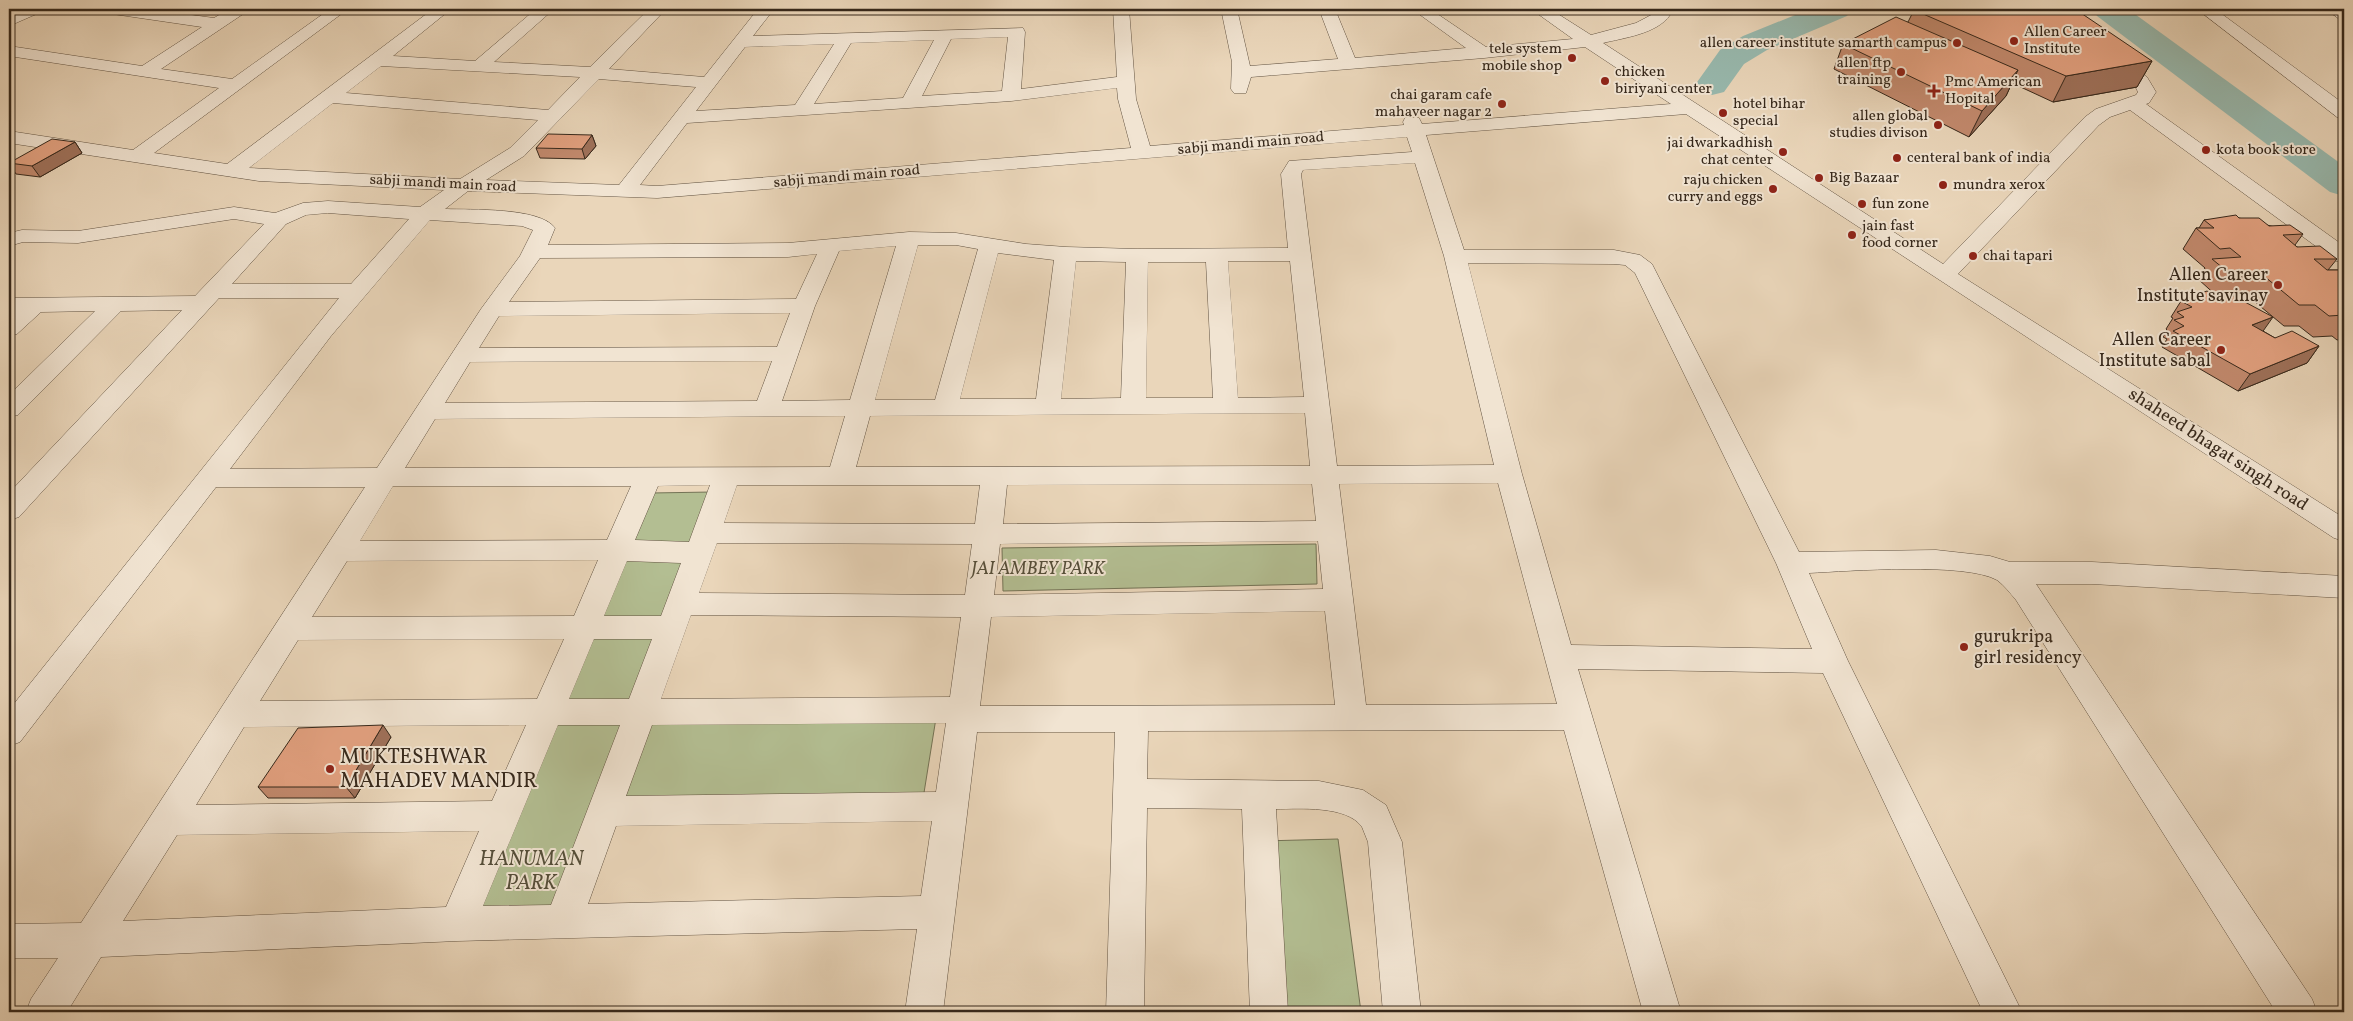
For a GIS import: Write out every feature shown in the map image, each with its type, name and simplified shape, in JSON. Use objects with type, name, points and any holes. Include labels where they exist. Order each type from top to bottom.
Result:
[{"type":"street","points":[[9,21],[35,9]]},
{"type":"street","points":[[113,9],[218,24]]},
{"type":"street","points":[[146,71],[240,9]]},
{"type":"street","points":[[9,125],[143,151],[340,9]]},
{"type":"street","points":[[238,166],[443,9]]},
{"type":"street","points":[[479,66],[546,9]]},
{"type":"street","points":[[9,733],[357,291],[424,214],[517,152],[658,9]]},
{"type":"street","points":[[629,186],[766,9]]},
{"type":"street","points":[[1121,9],[1127,99],[1142,148]]},
{"type":"street","points":[[1229,9],[1242,72],[1242,85],[1239,90]]},
{"type":"street","points":[[1327,9],[1348,64]]},
{"type":"street","points":[[1420,9],[1484,53]]},
{"type":"street","name":"shaheed bhagat singh road","points":[[1538,9],[1945,275],[2344,531]]},
{"type":"street","points":[[1242,72],[1484,53],[1589,41],[1657,20],[1662,15],[1659,9]]},
{"type":"street","points":[[2205,9],[2343,111]]},
{"type":"street","points":[[2334,9],[2344,15]]},
{"type":"street","points":[[740,42],[1017,32],[1011,96]]},
{"type":"street","points":[[909,103],[945,35]]},
{"type":"street","points":[[801,110],[846,38]]},
{"type":"street","points":[[9,50],[234,85]]},
{"type":"street","points":[[2102,52],[2141,82],[2147,92],[2139,108]]},
{"type":"street","points":[[376,60],[595,73],[708,84]]},
{"type":"street","points":[[681,118],[1011,96],[1126,81]]},
{"type":"street","points":[[328,97],[553,116]]},
{"type":"street","name":"sabji mandi main road","points":[[9,137],[143,151],[238,166],[259,175],[629,186],[675,191],[1142,148],[1416,136],[1681,104]]},
{"type":"street","points":[[1945,275],[2092,121],[2103,113],[2139,108],[2344,256]]},
{"type":"street","points":[[1352,718],[1291,174],[1296,165],[1416,136],[1455,256],[1509,474],[1575,717],[1662,1012]]},
{"type":"street","points":[[9,510],[206,297],[279,220],[288,214],[303,209],[328,207],[536,223],[544,228],[544,234],[533,252],[492,308],[45,1012]]},
{"type":"street","points":[[13,236],[78,237],[234,213],[279,220]]},
{"type":"street","points":[[533,252],[788,250],[830,248],[909,238],[956,239],[1026,251],[1066,254],[1137,256],[1300,254]]},
{"type":"street","points":[[840,477],[909,238]]},
{"type":"street","points":[[945,407],[990,244]]},
{"type":"street","points":[[768,408],[804,306],[830,248]]},
{"type":"street","points":[[1047,407],[1066,254]]},
{"type":"street","points":[[1217,255],[1226,405]]},
{"type":"street","points":[[1133,406],[1137,256]]},
{"type":"street","points":[[1455,256],[1614,257],[1632,260],[1644,269],[1790,563],[1833,661],[2003,1012]]},
{"type":"street","points":[[9,305],[115,304],[206,297],[357,291]]},
{"type":"street","points":[[9,329],[35,304]]},
{"type":"street","points":[[9,409],[115,304]]},
{"type":"street","points":[[492,308],[804,306]]},
{"type":"street","points":[[463,355],[786,354]]},
{"type":"street","points":[[427,411],[1317,405]]},
{"type":"street","points":[[208,478],[1509,474]]},
{"type":"street","points":[[924,1012],[995,476]]},
{"type":"street","points":[[456,924],[648,477]]},
{"type":"street","points":[[563,922],[727,477]]},
{"type":"street","points":[[338,552],[617,550],[704,543],[988,534],[1331,531]]},
{"type":"street","points":[[1790,563],[1951,560],[1978,562],[2007,573],[2092,573],[2344,587]]},
{"type":"street","points":[[2007,573],[2026,592],[2298,1012]]},
{"type":"street","points":[[288,629],[585,626],[676,615],[977,606],[1339,600]]},
{"type":"street","points":[[1559,657],[1833,661]]},
{"type":"street","points":[[234,714],[641,712],[1132,718],[1575,717]]},
{"type":"street","points":[[1125,1012],[1132,793],[1132,718]]},
{"type":"street","points":[[1132,793],[1319,795],[1351,800],[1374,816],[1385,842],[1402,1012]]},
{"type":"street","points":[[1258,795],[1269,1012]]},
{"type":"street","points":[[604,811],[951,806]]},
{"type":"street","points":[[167,820],[503,816]]},
{"type":"street","points":[[9,941],[91,940],[456,924],[937,912]]},
{"type":"green space","name":"HANUMAN PARK","points":[[712,492],[555,913],[473,913],[651,493]]},
{"type":"green space","name":"JAI AMBEY PARK","points":[[1316,544],[1317,584],[1003,591],[1002,548]]},
{"type":"green space","points":[[936,718],[923,799],[624,801],[652,720]]},
{"type":"green space","points":[[1338,839],[1361,1012],[1277,1012],[1262,841]]},
{"type":"building","points":[[2075,9],[2152,61],[2066,76],[1914,10]]},
{"type":"building","points":[[1896,17],[2018,70],[1982,111],[1843,44]]},
{"type":"building","points":[[548,134],[592,135],[582,149],[536,148]]},
{"type":"building","points":[[52,139],[75,142],[32,166],[9,163]]},
{"type":"building","points":[[2236,215],[2239,218],[2259,218],[2269,226],[2290,225],[2303,234],[2283,235],[2297,247],[2320,246],[2337,259],[2314,259],[2327,270],[2344,270],[2344,315],[2329,316],[2315,305],[2299,305],[2264,276],[2234,277],[2212,259],[2241,257],[2230,248],[2220,249],[2196,228],[2214,228],[2204,220]]},
{"type":"building","points":[[2207,291],[2219,298],[2230,294],[2273,317],[2252,325],[2275,338],[2292,331],[2319,346],[2250,374],[2173,331],[2184,326],[2174,320],[2184,317],[2177,312],[2192,307],[2181,301]]},
{"type":"building","name":"MUKTESHWAR MAHADEV MANDIR","points":[[383,725],[346,787],[258,787],[298,728]]},
{"type":"waterway","points":[[1712,85],[1732,57],[1755,43],[1836,9]]},
{"type":"waterway","points":[[2108,9],[2344,184]]},
{"type":"place","name":"Allen Career Institute","points":[[2014,41]]},
{"type":"place","name":"allen career institute samarth campus","points":[[1957,43]]},
{"type":"place","name":"tele system mobile shop","points":[[1572,58]]},
{"type":"place","name":"allen ftp training","points":[[1901,72]]},
{"type":"place","name":"chicken biriyani center","points":[[1605,81]]},
{"type":"place","name":"Pmc American Hopital","points":[[1934,91]]},
{"type":"place","name":"chai garam cafe mahaveer nagar 2","points":[[1502,104]]},
{"type":"place","name":"hotel bihar special","points":[[1723,113]]},
{"type":"place","name":"allen global studies divison","points":[[1938,125]]},
{"type":"place","name":"kota book store","points":[[2206,150]]},
{"type":"place","name":"jai dwarkadhish chat center","points":[[1783,152]]},
{"type":"place","name":"centeral bank of india","points":[[1897,158]]},
{"type":"place","name":"Big Bazaar","points":[[1819,178]]},
{"type":"place","name":"mundra xerox","points":[[1943,185]]},
{"type":"place","name":"raju chicken curry and eggs","points":[[1773,189]]},
{"type":"place","name":"fun zone","points":[[1862,204]]},
{"type":"place","name":"jain fast food corner","points":[[1852,235]]},
{"type":"place","name":"chai tapari","points":[[1973,256]]},
{"type":"place","name":"Allen Career Institute savinay","points":[[2278,285]]},
{"type":"place","name":"Allen Career Institute sabal","points":[[2221,350]]},
{"type":"place","name":"gurukripa girl residency","points":[[1964,647]]},
{"type":"place","name":"MUKTESHWAR MAHADEV MANDIR","points":[[330,769]]}]
